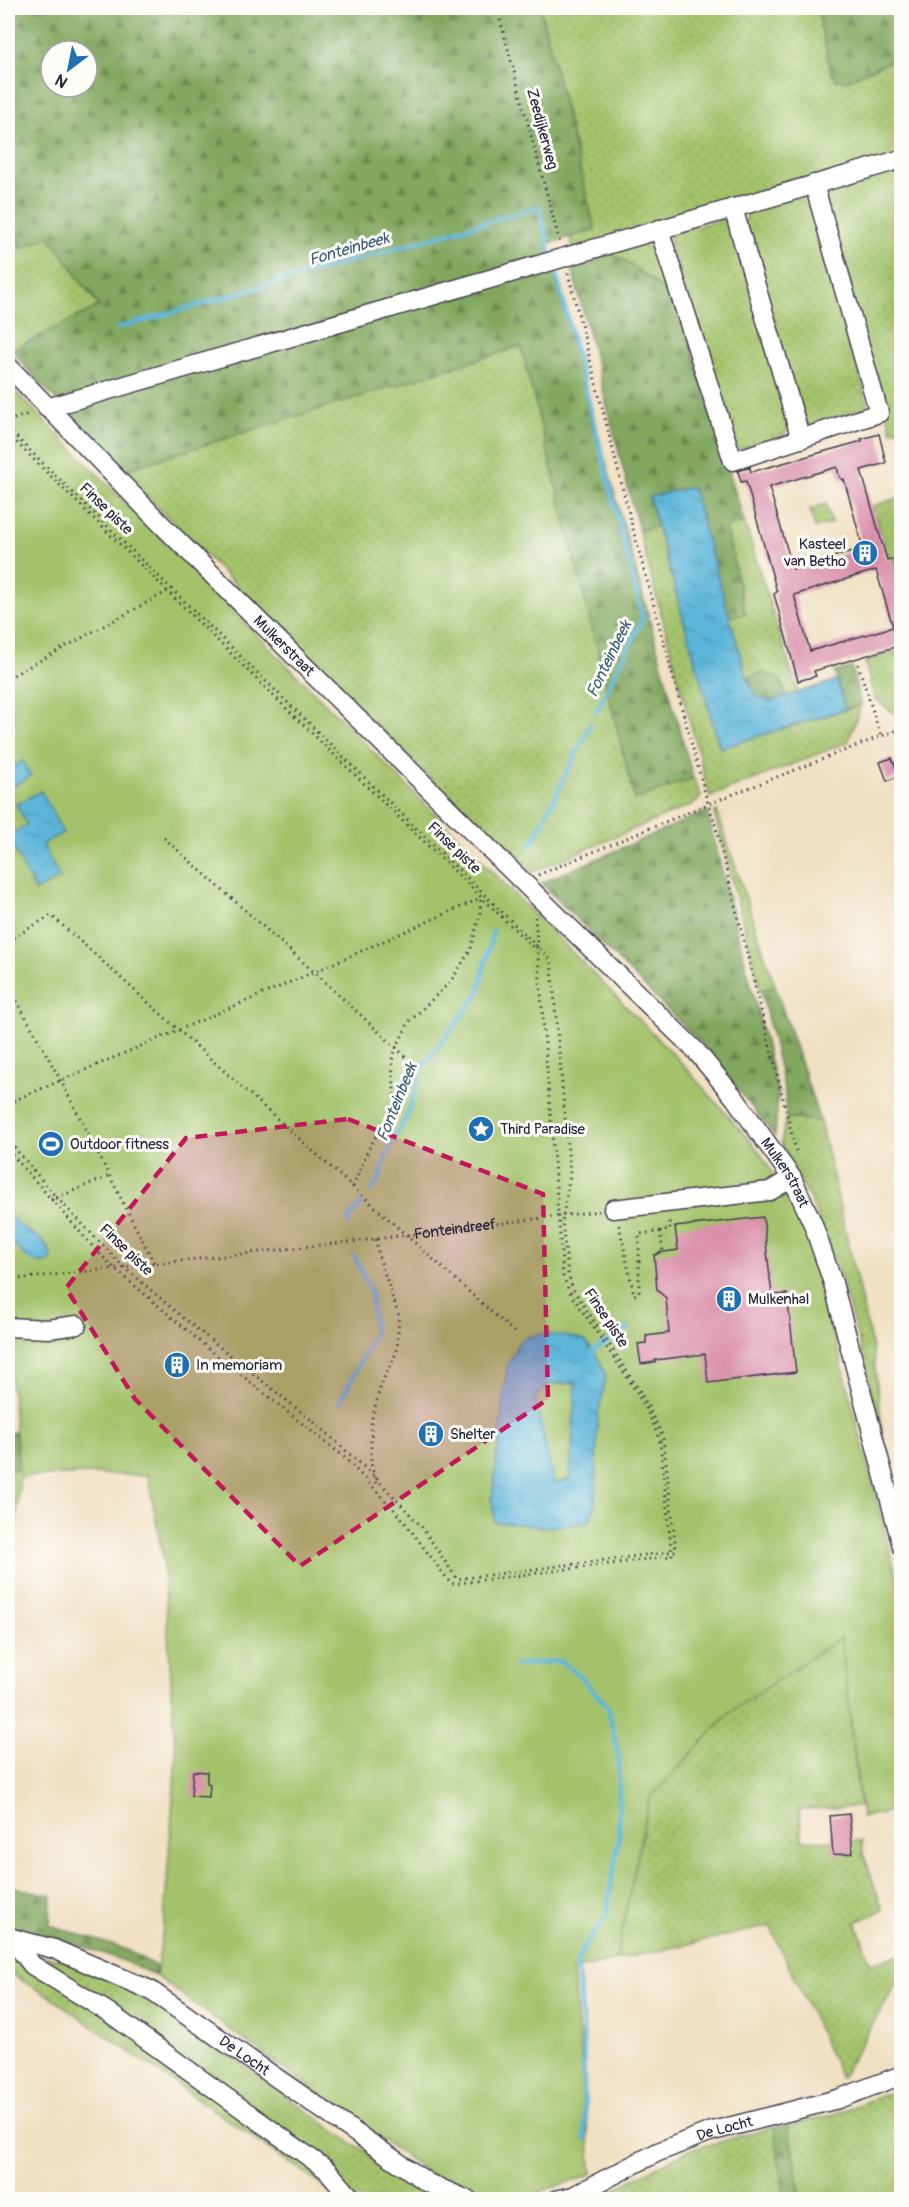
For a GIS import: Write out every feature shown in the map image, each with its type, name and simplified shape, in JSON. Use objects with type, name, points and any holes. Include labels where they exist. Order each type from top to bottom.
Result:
[{"type":"street","points":[[47,408],[902,159]]},
{"type":"street","points":[[659,229],[733,461],[879,413],[814,184]]},
{"type":"street","points":[[733,208],[801,439]]},
{"type":"street","name":"Mulkerstraat","points":[[8,366],[178,541],[696,1051],[734,1097],[792,1178],[813,1224],[833,1282],[902,1546]]},
{"type":"street","points":[[615,1209],[770,1191],[792,1178]]},
{"type":"street","points":[[8,1327],[48,1329],[77,1324]]},
{"type":"street","points":[[9,1937],[32,1965],[108,2012],[327,2170],[353,2199]]},
{"type":"street","name":"De Locht","points":[[9,1937],[54,1949],[150,1990],[428,2183],[468,2199]]},
{"type":"street","name":"De Locht","points":[[568,2198],[658,2152],[709,2132],[838,2099],[902,2075]]},
{"type":"path","name":"Zeedijkerweg","points":[[498,8],[637,544],[714,820],[800,1166],[792,1178]]},
{"type":"path","points":[[8,422],[47,408]]},
{"type":"path","name":"Finse piste","points":[[8,429],[551,960],[570,1174],[562,1222],[568,1273],[573,1289],[641,1393],[663,1437],[676,1551],[457,1579],[421,1526],[376,1478],[320,1427],[182,1317],[122,1265],[56,1197],[8,1140]]},
{"type":"path","points":[[8,434],[536,950]]},
{"type":"path","points":[[8,678],[168,591]]},
{"type":"path","points":[[858,664],[881,737]]},
{"type":"path","points":[[8,1150],[113,1268],[210,1350],[344,1457],[401,1517],[451,1584],[672,1556],[660,1443],[644,1404],[569,1291],[563,1276],[536,945],[528,887],[708,804],[902,728]]},
{"type":"path","points":[[164,838],[406,1057]]},
{"type":"path","points":[[8,1103],[481,898]]},
{"type":"path","points":[[353,1187],[368,1150],[395,1103],[392,1059],[396,1048],[409,1022],[451,981],[471,949],[480,913],[481,898]]},
{"type":"path","points":[[8,941],[51,915],[516,1334]]},
{"type":"path","points":[[8,985],[9,991],[60,1081],[154,1263]]},
{"type":"path","points":[[51,1200],[109,1176]]},
{"type":"path","points":[[615,1209],[634,1294],[639,1293],[639,1234],[670,1230],[669,1219]]},
{"type":"path","name":"Fonteindreef","points":[[8,1280],[113,1268],[122,1265],[376,1239],[615,1209]]},
{"type":"path","points":[[660,1231],[663,1252]]},
{"type":"path","points":[[376,1239],[379,1257],[399,1316],[396,1351],[381,1385],[371,1422],[370,1463],[376,1478],[377,1490]]},
{"type":"highlighted area","points":[[348,1119],[543,1194],[548,1399],[300,1566],[135,1399],[66,1288],[186,1138]]},
{"type":"green space","points":[[8,8],[540,8],[595,230],[546,244],[693,778],[635,800],[521,346],[121,471],[12,350],[99,306],[49,236],[22,248],[8,224]]},
{"type":"green space","points":[[540,8],[817,8],[831,72],[846,81],[901,56],[901,155],[573,251],[570,236],[595,230]]},
{"type":"green space","points":[[817,8],[901,8],[901,56],[846,81],[836,80],[831,72]]},
{"type":"green space","points":[[901,168],[901,428],[892,431],[824,206],[824,194],[831,185]]},
{"type":"green space","points":[[804,195],[810,196],[868,406],[807,428],[744,225],[749,210]]},
{"type":"green space","points":[[722,219],[731,224],[790,426],[784,434],[738,450],[670,244],[671,234]]},
{"type":"green space","points":[[8,224],[22,248],[49,235],[99,307],[12,350],[8,345]]},
{"type":"green space","points":[[651,240],[658,243],[677,300],[624,260],[606,252]]},
{"type":"green space","points":[[606,252],[624,260],[677,300],[744,521],[726,528],[745,614],[729,617],[692,487],[649,497],[657,526],[639,531],[570,261]]},
{"type":"green space","points":[[521,346],[635,799],[693,778],[701,796],[691,805],[532,872],[521,868],[121,471]]},
{"type":"green space","points":[[8,384],[677,1058],[759,1151],[807,1230],[901,1593],[901,1809],[862,1817],[841,1637],[730,1712],[649,1799],[616,1960],[573,1970],[592,2174],[525,2197],[481,2197],[448,2187],[156,1976],[164,1921],[176,1757],[163,1558],[148,1475],[86,1474],[20,1477],[8,1350]]},
{"type":"green space","points":[[902,497],[901,584],[893,558],[889,558],[873,506]]},
{"type":"green space","points":[[826,504],[832,523],[815,528],[810,509]]},
{"type":"green space","points":[[744,521],[798,693],[786,697],[783,683],[761,673],[747,678],[729,617],[745,613],[726,528]]},
{"type":"green space","points":[[657,526],[720,748],[861,705],[848,742],[710,797],[639,531]]},
{"type":"green space","points":[[895,651],[898,658],[901,657],[901,718],[874,698],[865,662]]},
{"type":"green space","points":[[852,668],[861,705],[845,709],[835,672]]},
{"type":"green space","points":[[761,673],[780,679],[786,697],[769,703],[755,695],[747,678]]},
{"type":"green space","points":[[707,811],[778,1093],[775,1136],[702,1044],[541,883]]},
{"type":"green space","points":[[717,811],[775,986],[761,990],[714,813]]},
{"type":"green space","points":[[775,986],[820,1121],[786,1118],[785,1093],[761,990]]},
{"type":"green space","points":[[786,1118],[820,1121],[873,1351],[884,1444],[860,1345],[838,1271],[812,1203],[781,1143]]},
{"type":"green space","points":[[15,1432],[19,1468],[8,1470],[8,1434]]},
{"type":"green space","points":[[19,1468],[20,1477],[8,1615],[8,1470]]},
{"type":"green space","points":[[841,1637],[860,1807],[799,1809],[802,1840],[862,1841],[863,1853],[883,1910],[856,1922],[870,1963],[901,1955],[902,1983],[895,1986],[841,2078],[770,1926],[616,1960],[649,1799],[730,1712]]},
{"type":"green space","points":[[8,1886],[51,1895],[50,1925],[127,1950],[157,1967],[156,1976],[102,1953],[8,1926]]},
{"type":"green space","points":[[8,1951],[60,1959],[136,1988],[350,2142],[423,2188],[417,2199],[342,2199],[49,1996],[8,1972]]},
{"type":"green space","points":[[901,2088],[901,2199],[801,2199],[788,2126],[832,2115]]},
{"type":"green space","points":[[788,2126],[801,2199],[785,2199],[774,2127]]},
{"type":"green space","points":[[774,2127],[785,2199],[603,2199],[610,2191],[689,2150]]},
{"type":"water","points":[[692,487],[747,678],[755,695],[769,702],[837,680],[845,709],[720,748],[649,497]]},
{"type":"water","points":[[23,761],[31,776],[8,789],[8,770]]},
{"type":"water","points":[[41,791],[63,833],[42,844],[60,878],[35,891],[8,836],[27,825],[16,804]]},
{"type":"water","points":[[8,1211],[17,1223],[44,1242],[48,1247],[51,1261],[38,1263],[32,1261],[8,1238]]},
{"type":"water","points":[[544,1334],[585,1341],[597,1356],[606,1376],[598,1415],[595,1505],[589,1522],[546,1527],[495,1522],[492,1501],[507,1367],[519,1342],[527,1337]],"holes":[[[576,1383],[570,1479],[554,1483],[535,1398],[550,1384]]]},
{"type":"building","name":"Kasteel van Betho","points":[[879,434],[886,463],[861,470],[887,560],[893,559],[902,589],[902,645],[814,671],[816,676],[798,681],[774,594],[777,592],[746,481],[741,482],[738,471],[750,467],[751,472],[862,441],[861,439]],"holes":[[[837,467],[839,476],[842,480],[844,479],[863,548],[793,569],[769,487]],[[876,570],[893,627],[810,651],[794,595]]]},
{"type":"building","points":[[892,758],[899,776],[887,781],[880,762]]},
{"type":"building","name":"Mulkenhal","points":[[763,1217],[772,1295],[787,1294],[796,1372],[708,1383],[705,1354],[641,1364],[638,1344],[646,1343],[646,1336],[669,1333],[666,1298],[657,1290],[654,1255],[678,1250],[675,1227]]},
{"type":"building","points":[[193,1771],[207,1772],[207,1783],[210,1784],[209,1797],[191,1796]]},
{"type":"building","points":[[849,1814],[853,1853],[833,1855],[830,1816]]},
{"type":"waterway","name":"Fonteinbeek","points":[[118,328],[539,207],[551,255]]},
{"type":"waterway","name":"Fonteinbeek","points":[[555,268],[643,618],[596,712]]},
{"type":"waterway","name":"Fonteinbeek","points":[[531,846],[591,723]]},
{"type":"waterway","name":"Fonteinbeek","points":[[372,1190],[378,1182],[390,1145],[406,1118],[418,1084],[420,1070],[478,995],[493,931]]},
{"type":"waterway","name":"Fonteinbeek","points":[[349,1224],[348,1220],[361,1204]]},
{"type":"waterway","name":"Fonteinbeek","points":[[340,1402],[374,1335],[371,1292],[354,1256]]},
{"type":"waterway","points":[[593,1351],[628,1328]]},
{"type":"waterway","points":[[515,1665],[560,1661],[580,1676],[608,1707],[619,1758],[619,1837],[606,1917],[585,1945],[577,1962],[583,2025],[585,2140]]},
{"type":"place","name":"Kasteel van Betho","points":[[865,553]]},
{"type":"place","name":"Third Paradise","points":[[481,1129]]},
{"type":"place","name":"Outdoor fitness","points":[[51,1144]]},
{"type":"place","name":"Mulkenhal","points":[[729,1299]]},
{"type":"place","name":"In memoriam","points":[[177,1365]]},
{"type":"place","name":"Shelter","points":[[431,1434]]}]
